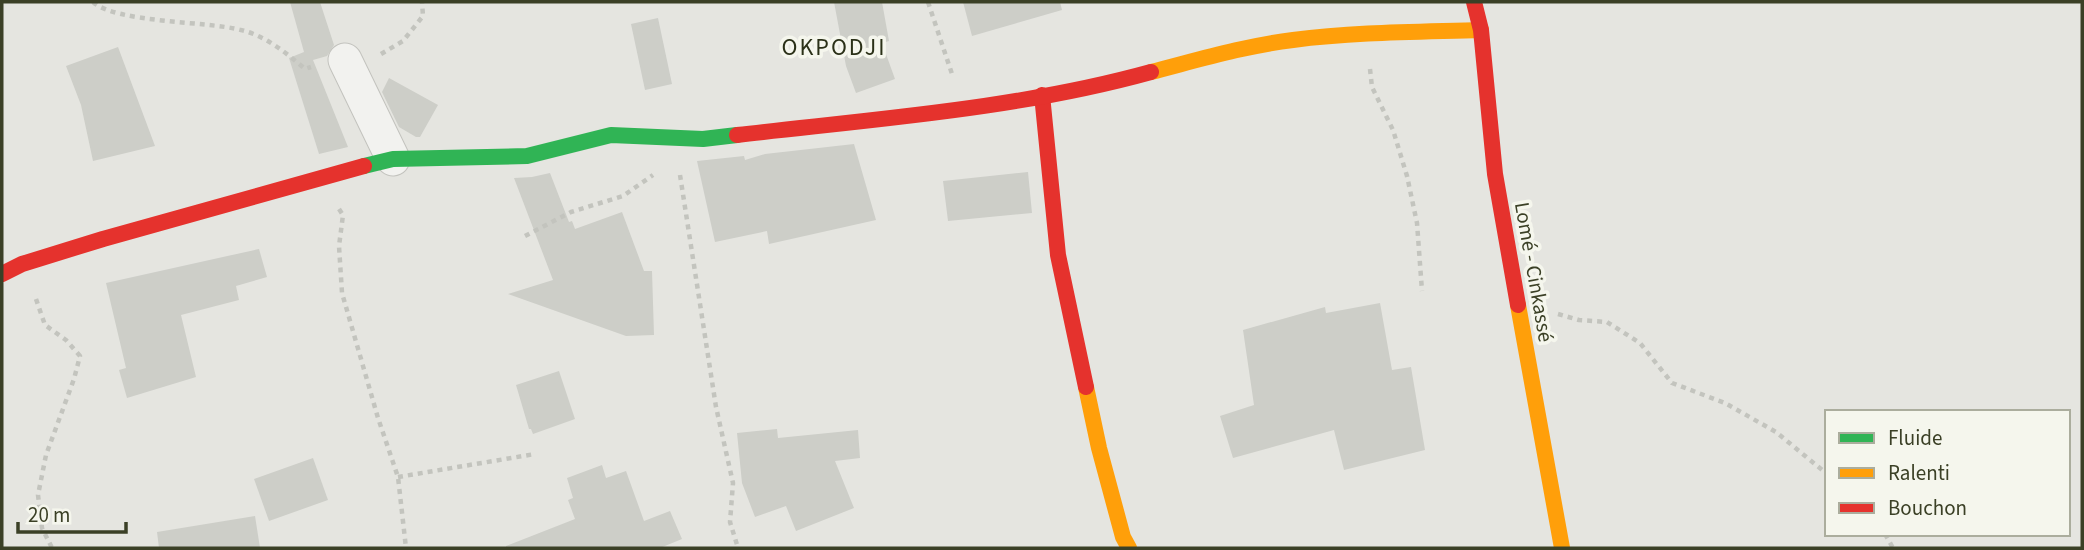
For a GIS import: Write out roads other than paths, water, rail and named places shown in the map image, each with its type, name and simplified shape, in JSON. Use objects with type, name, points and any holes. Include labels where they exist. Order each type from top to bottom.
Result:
[{"type":"main road","name":"Lomé - Cinkassé","points":[[1474,2],[1480,30],[1495,174],[1562,548]]},
{"type":"main road","points":[[2,274],[22,264],[315,178],[393,159],[527,156],[611,135],[679,145],[703,139],[964,109],[1112,83],[1290,40],[1480,30]]},
{"type":"main road","points":[[1042,95],[1058,255],[1064,287],[1099,448],[1123,537],[1129,548]]},
{"type":"street","points":[[345,60],[393,159]]},
{"type":"district","name":"OKPODJI","points":[[834,47]]}]
